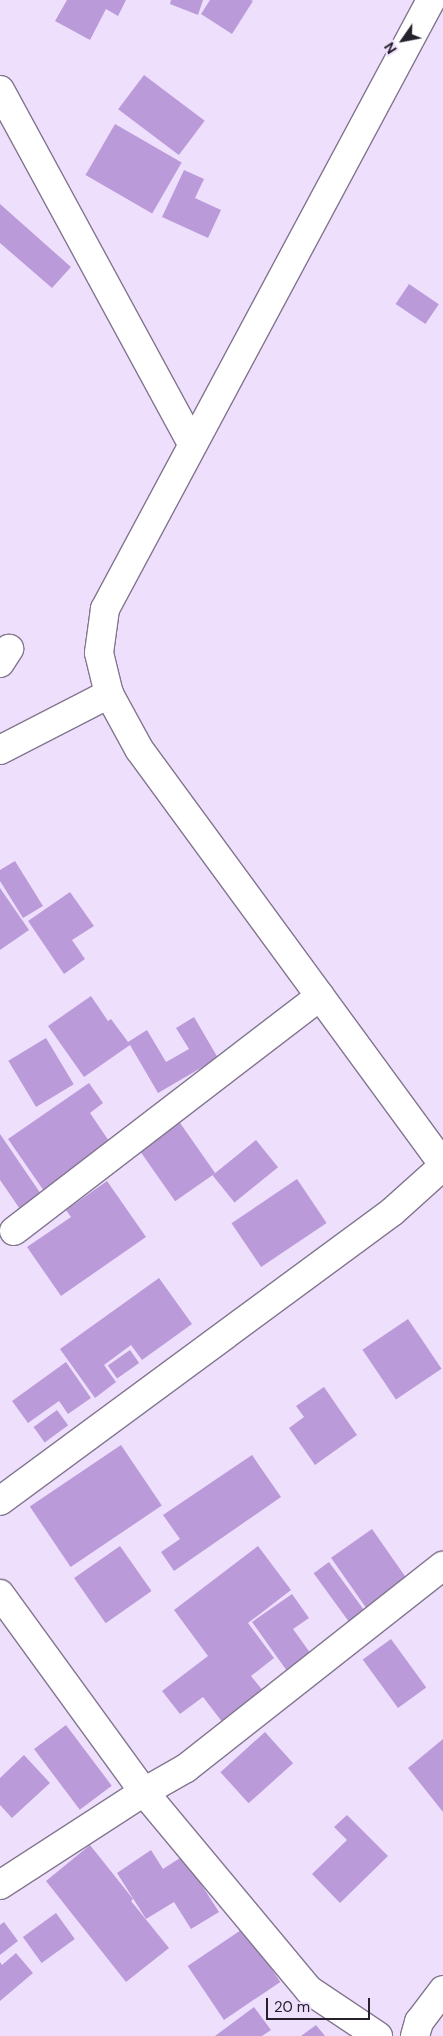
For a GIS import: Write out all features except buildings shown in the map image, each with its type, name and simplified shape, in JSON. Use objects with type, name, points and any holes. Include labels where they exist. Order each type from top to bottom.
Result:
[{"type":"street","points":[[0,1501],[392,1212],[443,1165],[139,749],[109,694],[99,653],[105,609],[192,443],[434,6]]},
{"type":"street","points":[[0,90],[192,443]]},
{"type":"street","points":[[5,740],[109,694]]},
{"type":"street","points":[[14,1231],[320,996]]},
{"type":"street","points":[[0,1885],[144,1792],[186,1768],[443,1566]]},
{"type":"street","points":[[0,1594],[144,1792],[309,1990],[378,2036]]},
{"type":"street","points":[[415,2036],[419,2022],[443,1990]]}]
